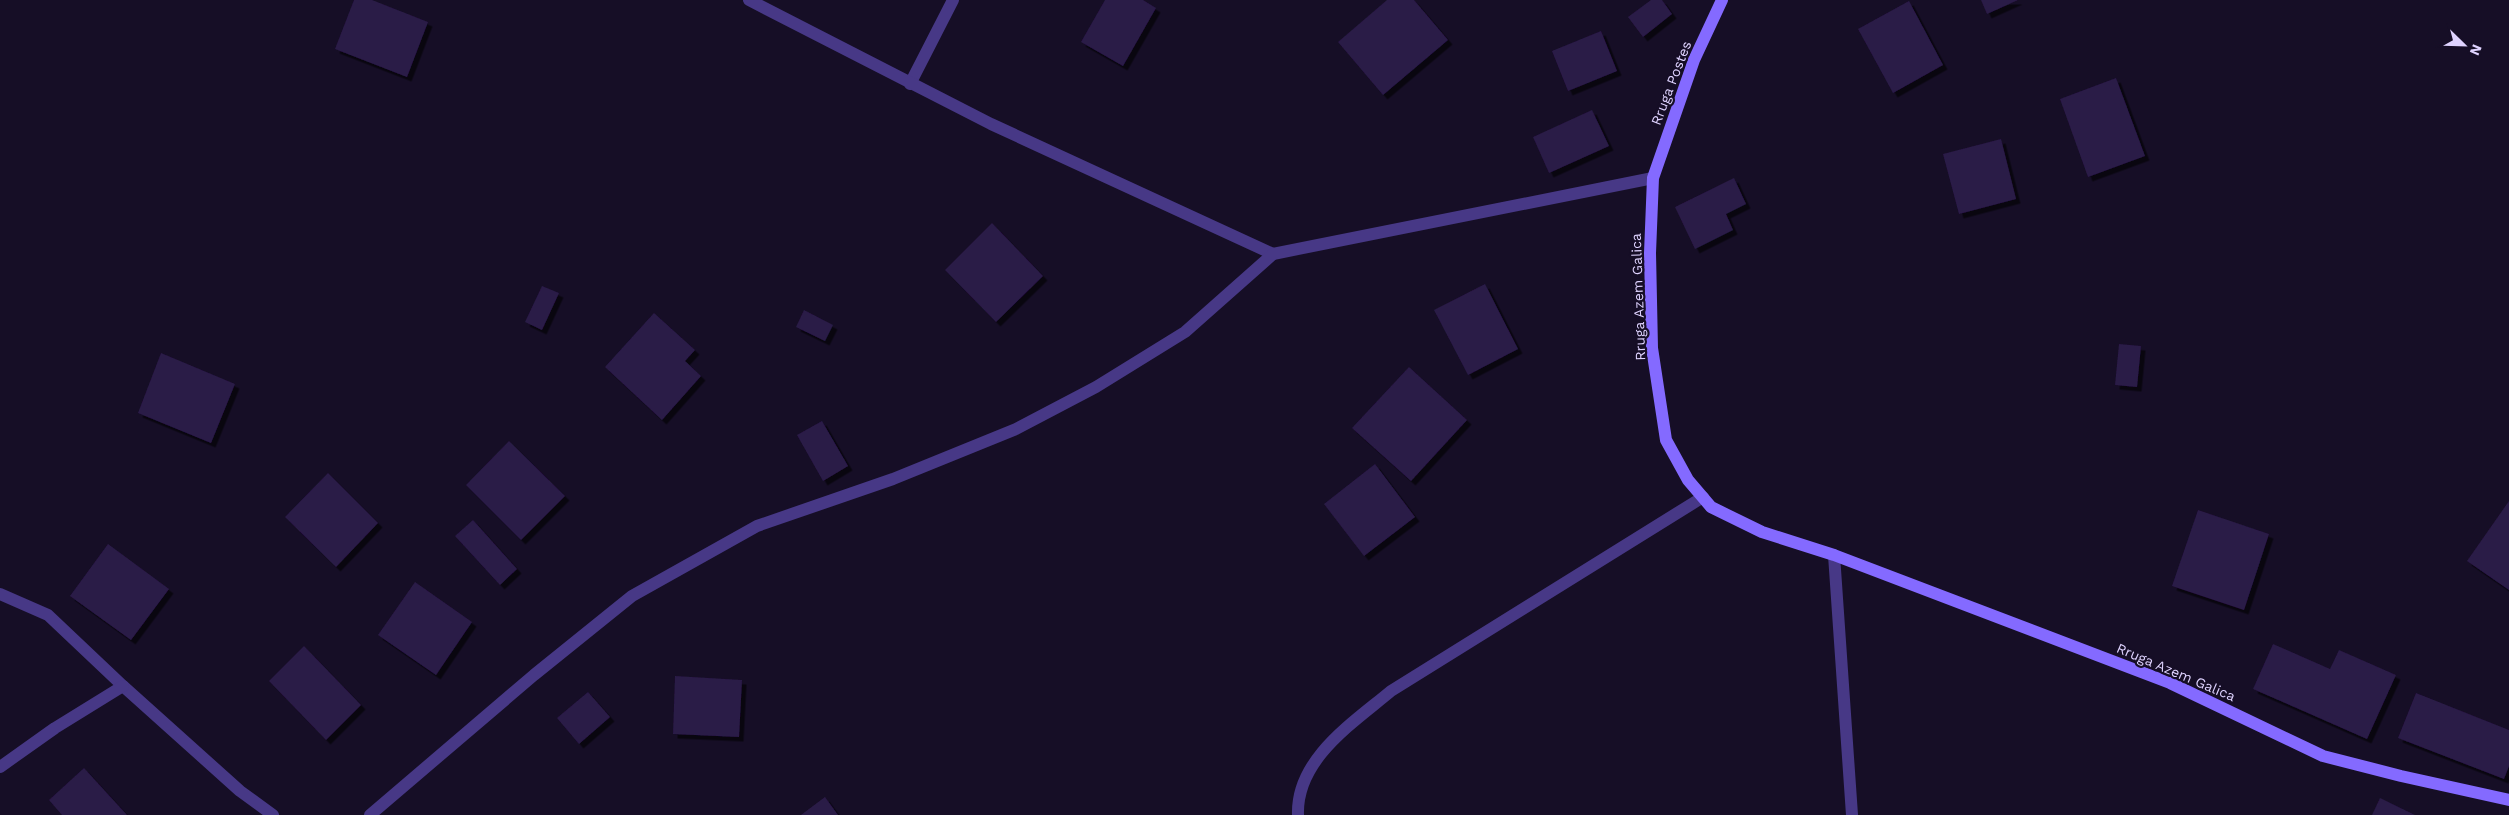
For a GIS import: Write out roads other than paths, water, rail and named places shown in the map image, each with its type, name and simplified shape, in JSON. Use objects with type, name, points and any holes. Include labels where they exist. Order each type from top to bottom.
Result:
[{"type":"street","points":[[749,0],[990,124],[1273,254]]},
{"type":"street","points":[[910,84],[953,0]]},
{"type":"street","name":"Rruga Postes","points":[[1653,178],[1694,60],[1722,0]]},
{"type":"street","points":[[370,815],[534,675],[632,596],[757,526],[893,479],[1016,429],[1096,387],[1185,332],[1273,254],[1653,178]]},
{"type":"street","name":"Rruga Azem Galica","points":[[1653,178],[1650,253],[1652,348],[1666,440],[1688,480],[1711,507],[1762,532],[1834,555],[2170,683],[2323,756],[2410,779],[2509,800]]},
{"type":"street","points":[[1298,815],[1302,784],[1318,756],[1350,725],[1391,691],[1703,498]]},
{"type":"street","points":[[1834,555],[1852,815]]},
{"type":"street","points":[[0,594],[48,615],[123,686],[240,791],[273,815]]},
{"type":"street","points":[[0,766],[55,728],[123,686]]}]
